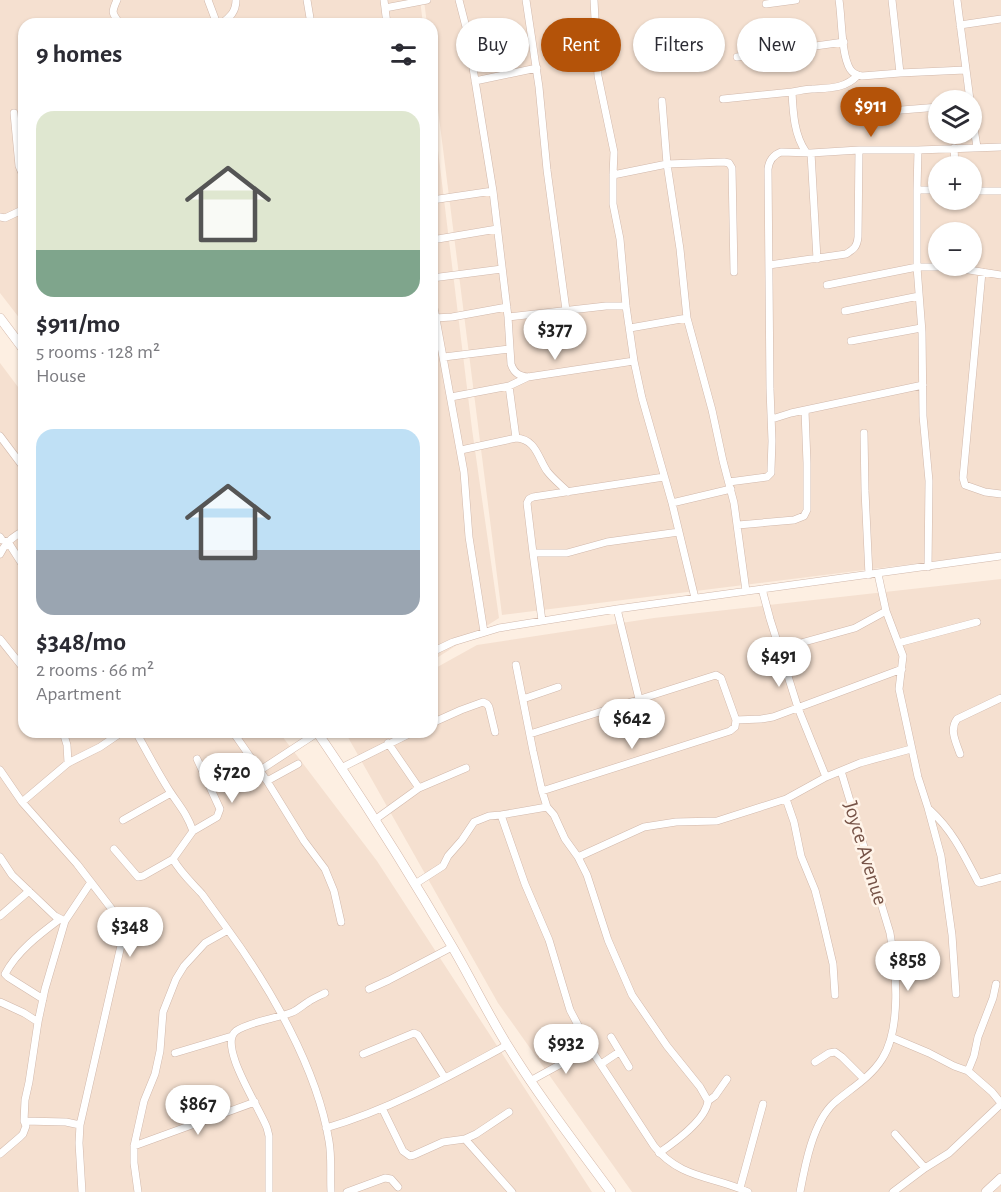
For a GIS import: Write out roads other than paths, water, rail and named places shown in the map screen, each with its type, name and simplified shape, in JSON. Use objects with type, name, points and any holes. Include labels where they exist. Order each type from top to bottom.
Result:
[{"type":"main road","points":[[1,323],[18,343]]},
{"type":"main road","points":[[321,738],[376,819],[507,1045],[574,1143],[611,1192]]},
{"type":"main road","points":[[986,1192],[1001,1179]]},
{"type":"street","points":[[116,18],[113,9],[117,0]]},
{"type":"street","points":[[208,0],[221,18]]},
{"type":"street","points":[[229,18],[234,12],[236,0]]},
{"type":"street","points":[[307,0],[310,18]]},
{"type":"street","points":[[384,4],[427,0]]},
{"type":"street","points":[[459,0],[467,31],[493,191],[507,307],[511,364],[519,375],[528,377]]},
{"type":"street","points":[[526,0],[537,68],[566,310]]},
{"type":"street","points":[[594,0],[598,76],[614,153],[613,204],[620,239],[634,361],[642,398],[672,503],[694,598]]},
{"type":"street","points":[[766,4],[796,0]]},
{"type":"street","points":[[839,0],[845,52],[850,70],[858,75],[965,70]]},
{"type":"street","points":[[892,0],[900,73]]},
{"type":"street","points":[[957,0],[968,90]]},
{"type":"street","points":[[960,25],[1001,19]]},
{"type":"street","points":[[817,46],[844,42]]},
{"type":"street","points":[[475,81],[537,68]]},
{"type":"street","points":[[723,99],[837,88],[858,75]]},
{"type":"street","points":[[792,92],[797,133],[800,143],[809,152],[817,259]]},
{"type":"street","points":[[662,101],[667,164],[680,249],[687,318],[730,486],[738,525],[746,591]]},
{"type":"street","points":[[852,114],[928,108]]},
{"type":"street","points":[[14,113],[18,155]]},
{"type":"street","points":[[672,503],[767,477],[771,473],[769,164],[774,156],[781,152],[1001,147]]},
{"type":"street","points":[[954,148],[954,156]]},
{"type":"street","points":[[769,265],[846,254],[855,248],[857,245],[859,150]]},
{"type":"street","points":[[918,150],[917,267],[923,416],[929,481],[928,567]]},
{"type":"street","points":[[613,175],[667,164],[724,162],[729,164],[732,168],[734,272]]},
{"type":"street","points":[[917,190],[928,190]]},
{"type":"street","points":[[438,199],[493,191]]},
{"type":"street","points":[[982,191],[1001,191]]},
{"type":"street","points":[[0,218],[18,212]]},
{"type":"street","points":[[438,239],[497,229]]},
{"type":"street","points":[[827,285],[917,267],[928,267]]},
{"type":"street","points":[[438,277],[502,269]]},
{"type":"street","points":[[982,272],[1001,275]]},
{"type":"street","points":[[982,276],[963,478],[965,485],[972,489],[1001,494]]},
{"type":"street","points":[[845,311],[919,296]]},
{"type":"street","points":[[508,317],[606,306],[626,306]]},
{"type":"street","points":[[438,318],[507,307]]},
{"type":"street","points":[[630,328],[687,318]]},
{"type":"street","points":[[851,341],[921,328]]},
{"type":"street","points":[[438,334],[461,450],[470,537],[484,632]]},
{"type":"street","points":[[444,357],[509,349]]},
{"type":"street","points":[[451,397],[510,386],[528,377],[634,361]]},
{"type":"street","points":[[772,419],[922,385]]},
{"type":"street","points":[[510,386],[516,438]]},
{"type":"street","points":[[738,525],[794,520],[804,516],[807,510],[805,411]]},
{"type":"street","points":[[864,433],[865,490],[874,574],[885,611],[903,656],[898,684],[911,749],[944,874],[952,935],[956,994]]},
{"type":"street","points":[[0,436],[18,460]]},
{"type":"street","points":[[461,450],[522,438],[532,444],[547,471],[568,492]]},
{"type":"street","points":[[542,621],[532,553],[527,503],[529,499],[664,477]]},
{"type":"street","points":[[532,553],[567,553],[607,542],[679,532]]},
{"type":"street","points":[[0,554],[8,542],[18,535]]},
{"type":"street","points":[[0,537],[8,542],[18,558]]},
{"type":"street","points":[[438,649],[484,632],[542,621],[1001,556]]},
{"type":"street","points":[[762,589],[798,708],[826,777]]},
{"type":"street","points":[[617,609],[639,699]]},
{"type":"street","points":[[779,649],[855,628],[885,611]]},
{"type":"street","points":[[898,643],[977,622]]},
{"type":"street","points":[[0,639],[18,662]]},
{"type":"street","points":[[516,665],[542,791],[548,807],[589,880],[609,940],[632,995],[708,1101]]},
{"type":"street","points":[[736,720],[767,719],[902,669]]},
{"type":"street","points":[[530,735],[716,675],[721,678],[736,720],[735,727],[730,731],[542,791]]},
{"type":"street","points":[[523,699],[558,687]]},
{"type":"street","points":[[960,754],[953,733],[957,719],[1001,698]]},
{"type":"street","points":[[438,720],[483,702],[489,707],[495,732]]},
{"type":"street","points":[[65,738],[68,763]]},
{"type":"street","points":[[22,802],[68,763],[113,738]]},
{"type":"street","points":[[139,738],[171,793],[188,817],[193,831]]},
{"type":"street","points":[[237,738],[325,869],[334,891],[341,922]]},
{"type":"street","points":[[259,771],[308,738]]},
{"type":"street","points":[[341,768],[399,738]]},
{"type":"street","points":[[388,743],[419,788]]},
{"type":"street","points":[[578,857],[644,827],[676,822],[717,821],[786,799],[826,777],[860,763],[911,749]]},
{"type":"street","points":[[114,849],[138,877],[143,876],[173,859],[193,831],[217,817],[220,809],[197,759]]},
{"type":"street","points":[[267,781],[298,764]]},
{"type":"street","points":[[376,819],[419,788],[466,768]]},
{"type":"street","points":[[0,771],[22,802],[91,882],[114,912],[122,930],[122,941],[80,1125],[82,1192]]},
{"type":"street","name":"Joyce Avenue","points":[[800,1192],[810,1149],[823,1117],[832,1105],[874,1070],[883,1058],[891,1037],[895,1008],[895,966],[892,945],[841,771]]},
{"type":"street","points":[[123,820],[171,793]]},
{"type":"street","points":[[786,799],[794,822],[801,856],[821,913],[833,964],[836,995]]},
{"type":"street","points":[[415,884],[442,866],[474,822],[489,816],[548,807]]},
{"type":"street","points":[[928,808],[954,837],[978,882],[983,883],[1001,877]]},
{"type":"street","points":[[501,815],[525,884],[549,939],[570,1010],[590,1048],[659,1153],[670,1162],[695,1175],[748,1192]]},
{"type":"street","points":[[0,857],[12,875],[55,916],[63,920]]},
{"type":"street","points":[[173,859],[180,871],[228,930],[283,1016],[310,1076],[326,1128],[330,1146],[331,1192]]},
{"type":"street","points":[[43,999],[5,974],[31,943],[63,920],[91,882]]},
{"type":"street","points":[[0,916],[29,891]]},
{"type":"street","points":[[0,1154],[23,1134],[26,1126],[24,1121],[25,1100],[38,1022],[63,920]]},
{"type":"street","points":[[138,1192],[134,1146],[144,1101],[155,1074],[160,1050],[162,1016],[176,979],[184,966],[200,946],[228,930]]},
{"type":"street","points":[[369,988],[452,947]]},
{"type":"street","points":[[968,1071],[996,984]]},
{"type":"street","points":[[269,1192],[269,1136],[265,1121],[233,1054],[232,1036],[245,1026],[296,1011],[325,993]]},
{"type":"street","points":[[0,1002],[38,1022]]},
{"type":"street","points":[[0,1013],[10,1008]]},
{"type":"street","points":[[363,1054],[414,1032],[445,1078]]},
{"type":"street","points":[[175,1053],[232,1036]]},
{"type":"street","points":[[611,1037],[629,1067]]},
{"type":"street","points":[[891,1037],[968,1071],[992,1092],[1001,1104],[949,1153],[893,1192]]},
{"type":"street","points":[[326,1128],[382,1108],[507,1045]]},
{"type":"street","points":[[531,1081],[590,1048]]},
{"type":"street","points":[[601,1064],[619,1052]]},
{"type":"street","points":[[815,1062],[835,1052],[842,1056],[864,1079]]},
{"type":"street","points":[[659,1153],[687,1132],[706,1110],[708,1101],[715,1096],[727,1078]]},
{"type":"street","points":[[134,1146],[255,1102]]},
{"type":"street","points":[[740,1188],[763,1104]]},
{"type":"street","points":[[382,1108],[403,1151],[410,1156],[442,1142],[465,1139],[509,1112]]},
{"type":"street","points":[[24,1121],[66,1122],[80,1125]]},
{"type":"street","points":[[895,1134],[925,1168]]},
{"type":"street","points":[[465,1139],[512,1192]]},
{"type":"street","points":[[347,1192],[385,1178],[391,1179],[398,1187]]}]
